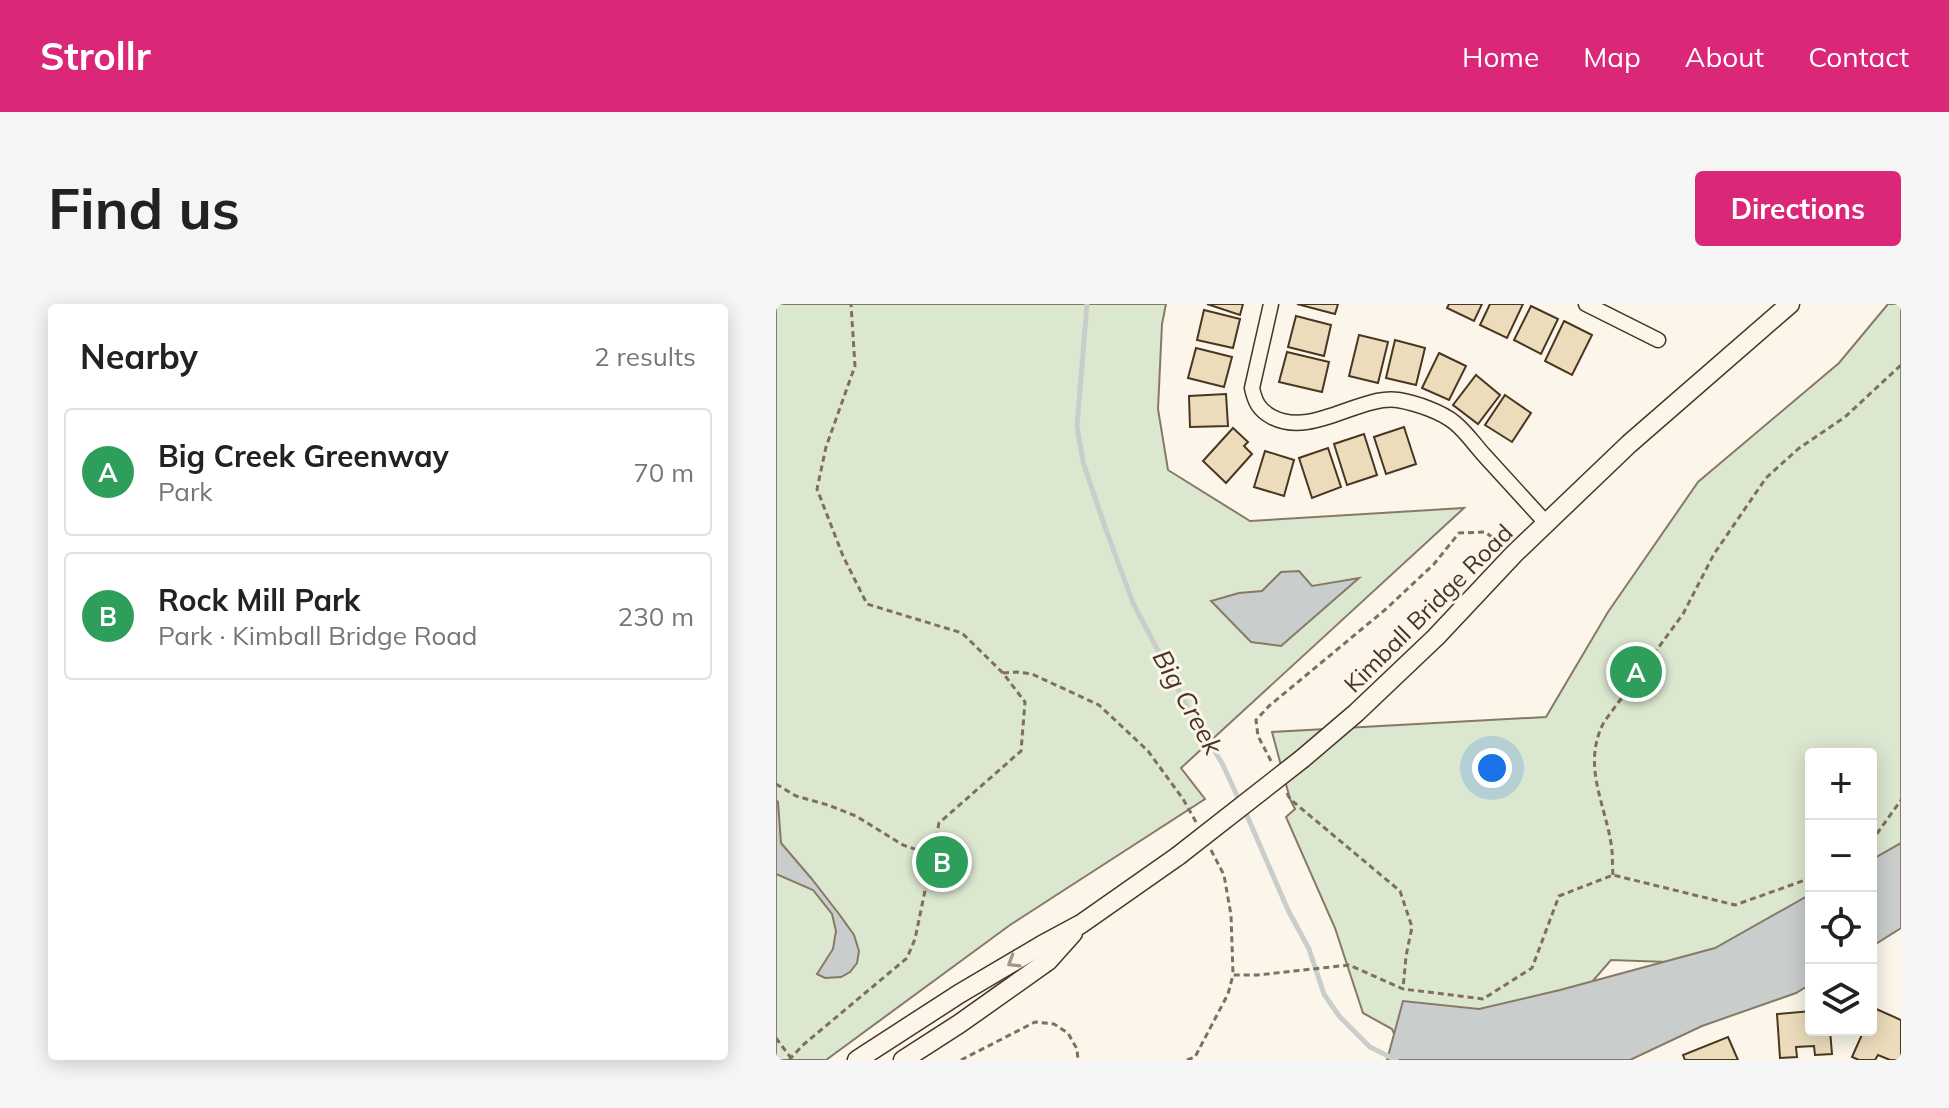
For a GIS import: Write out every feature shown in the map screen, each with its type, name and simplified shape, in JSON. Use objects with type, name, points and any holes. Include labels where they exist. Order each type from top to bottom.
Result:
[{"type":"street","points":[[1271,304],[1252,388],[1255,402],[1261,409],[1281,421],[1294,423],[1389,400],[1437,413],[1454,422],[1547,524]]},
{"type":"street","points":[[1586,304],[1658,340]]},
{"type":"street","name":"Kimball Bridge Road","points":[[857,1060],[959,994],[1081,924],[1178,856],[1302,759],[1425,648],[1514,554],[1629,444],[1790,304]]},
{"type":"street","name":"Kimball Bridge Road","points":[[903,1060],[1048,961],[1081,924]]},
{"type":"path","points":[[776,1038],[790,1059],[907,958],[915,939],[939,823],[1021,751],[1025,702],[1003,673],[962,633],[867,604],[843,556],[817,489],[826,447],[855,366],[851,304]]},
{"type":"path","points":[[1613,875],[1611,845],[1597,786],[1593,752],[1604,722],[1683,614],[1714,554],[1766,478],[1798,449],[1845,417],[1901,365]]},
{"type":"path","points":[[1003,673],[1032,674],[1099,705],[1148,751],[1197,824]]},
{"type":"path","points":[[776,784],[796,796],[856,816],[903,845],[932,855]]},
{"type":"path","points":[[1877,834],[1901,800]]},
{"type":"path","points":[[1187,1060],[1195,1057],[1228,994],[1233,975],[1227,889],[1224,875],[1211,850]]},
{"type":"path","points":[[1233,975],[1349,965],[1403,989],[1483,999],[1532,968],[1559,896],[1613,875],[1735,905],[1805,880]]},
{"type":"path","points":[[961,1060],[1035,1022],[1054,1024],[1068,1033],[1077,1049],[1078,1060]]},
{"type":"green space","points":[[776,304],[1166,304],[1162,324],[1158,409],[1168,470],[1250,521],[1464,508],[1181,768],[1205,799],[1010,925],[826,1060],[776,1060]]},
{"type":"green space","points":[[1888,304],[1901,304],[1901,884],[1877,900],[1877,748],[1805,748],[1805,939],[1751,965],[1611,960],[1550,1030],[1401,1050],[1392,1029],[1363,1013],[1335,928],[1286,817],[1295,809],[1272,732],[1546,717],[1608,612],[1698,482],[1839,363]]},
{"type":"shaded area","points":[[1299,571],[1312,586],[1359,578],[1281,646],[1251,642],[1211,601],[1239,593],[1262,591],[1281,572]]},
{"type":"shaded area","points":[[776,800],[781,843],[854,935],[859,951],[857,963],[841,977],[825,978],[817,974],[833,949],[836,931],[832,914],[813,890],[776,874]]},
{"type":"shaded area","points":[[1901,843],[1901,928],[1877,943],[1877,892],[1877,857]]},
{"type":"shaded area","points":[[1805,897],[1805,988],[1702,1026],[1630,1060],[1387,1060],[1403,1001],[1479,1009],[1715,948]]},
{"type":"building","points":[[1207,304],[1243,304],[1240,315]]},
{"type":"building","points":[[1297,304],[1338,304],[1335,314]]},
{"type":"building","points":[[1449,304],[1482,304],[1474,321],[1447,308]]},
{"type":"building","points":[[1490,304],[1523,304],[1507,338],[1480,325]]},
{"type":"building","points":[[1531,306],[1558,319],[1541,354],[1514,340]]},
{"type":"building","points":[[1204,310],[1240,319],[1233,348],[1197,340]]},
{"type":"building","points":[[1296,316],[1331,325],[1324,356],[1288,347]]},
{"type":"building","points":[[1564,321],[1592,335],[1572,375],[1545,361]]},
{"type":"building","points":[[1359,335],[1388,342],[1378,383],[1349,376]]},
{"type":"building","points":[[1395,340],[1425,348],[1416,385],[1386,378]]},
{"type":"building","points":[[1196,348],[1232,357],[1224,387],[1188,378]]},
{"type":"building","points":[[1287,352],[1329,362],[1322,392],[1279,382]]},
{"type":"building","points":[[1439,353],[1466,366],[1449,400],[1422,388]]},
{"type":"building","points":[[1476,375],[1500,395],[1478,424],[1453,405]]},
{"type":"building","points":[[1226,394],[1228,426],[1190,427],[1189,396]]},
{"type":"building","points":[[1505,395],[1531,413],[1512,442],[1485,425]]},
{"type":"building","points":[[1404,427],[1416,464],[1386,474],[1374,437]]},
{"type":"building","points":[[1233,428],[1248,442],[1244,446],[1252,454],[1226,483],[1203,461]]},
{"type":"building","points":[[1364,434],[1377,475],[1347,485],[1334,444]]},
{"type":"building","points":[[1328,448],[1341,487],[1312,498],[1299,458]]},
{"type":"building","points":[[1265,451],[1294,460],[1284,496],[1254,487]]},
{"type":"building","points":[[1877,1009],[1901,1020],[1901,1060],[1878,1055],[1875,1060],[1852,1057],[1861,1036],[1877,1036]]},
{"type":"building","points":[[1805,1012],[1805,1036],[1830,1036],[1832,1054],[1815,1055],[1814,1046],[1796,1047],[1797,1057],[1780,1058],[1777,1014]]},
{"type":"building","points":[[1728,1037],[1738,1060],[1685,1060],[1683,1055]]},
{"type":"waterway","name":"Big Creek","points":[[1087,304],[1077,426],[1083,462],[1133,603],[1190,712],[1222,763],[1240,802]]},
{"type":"waterway","name":"Big Creek","points":[[1245,811],[1288,910],[1309,949],[1324,994],[1339,1016],[1370,1047],[1396,1060]]},
{"type":"place","name":"Big Creek Greenway","points":[[1636,672]]},
{"type":"place","name":"Rock Mill Park","points":[[942,862]]}]
